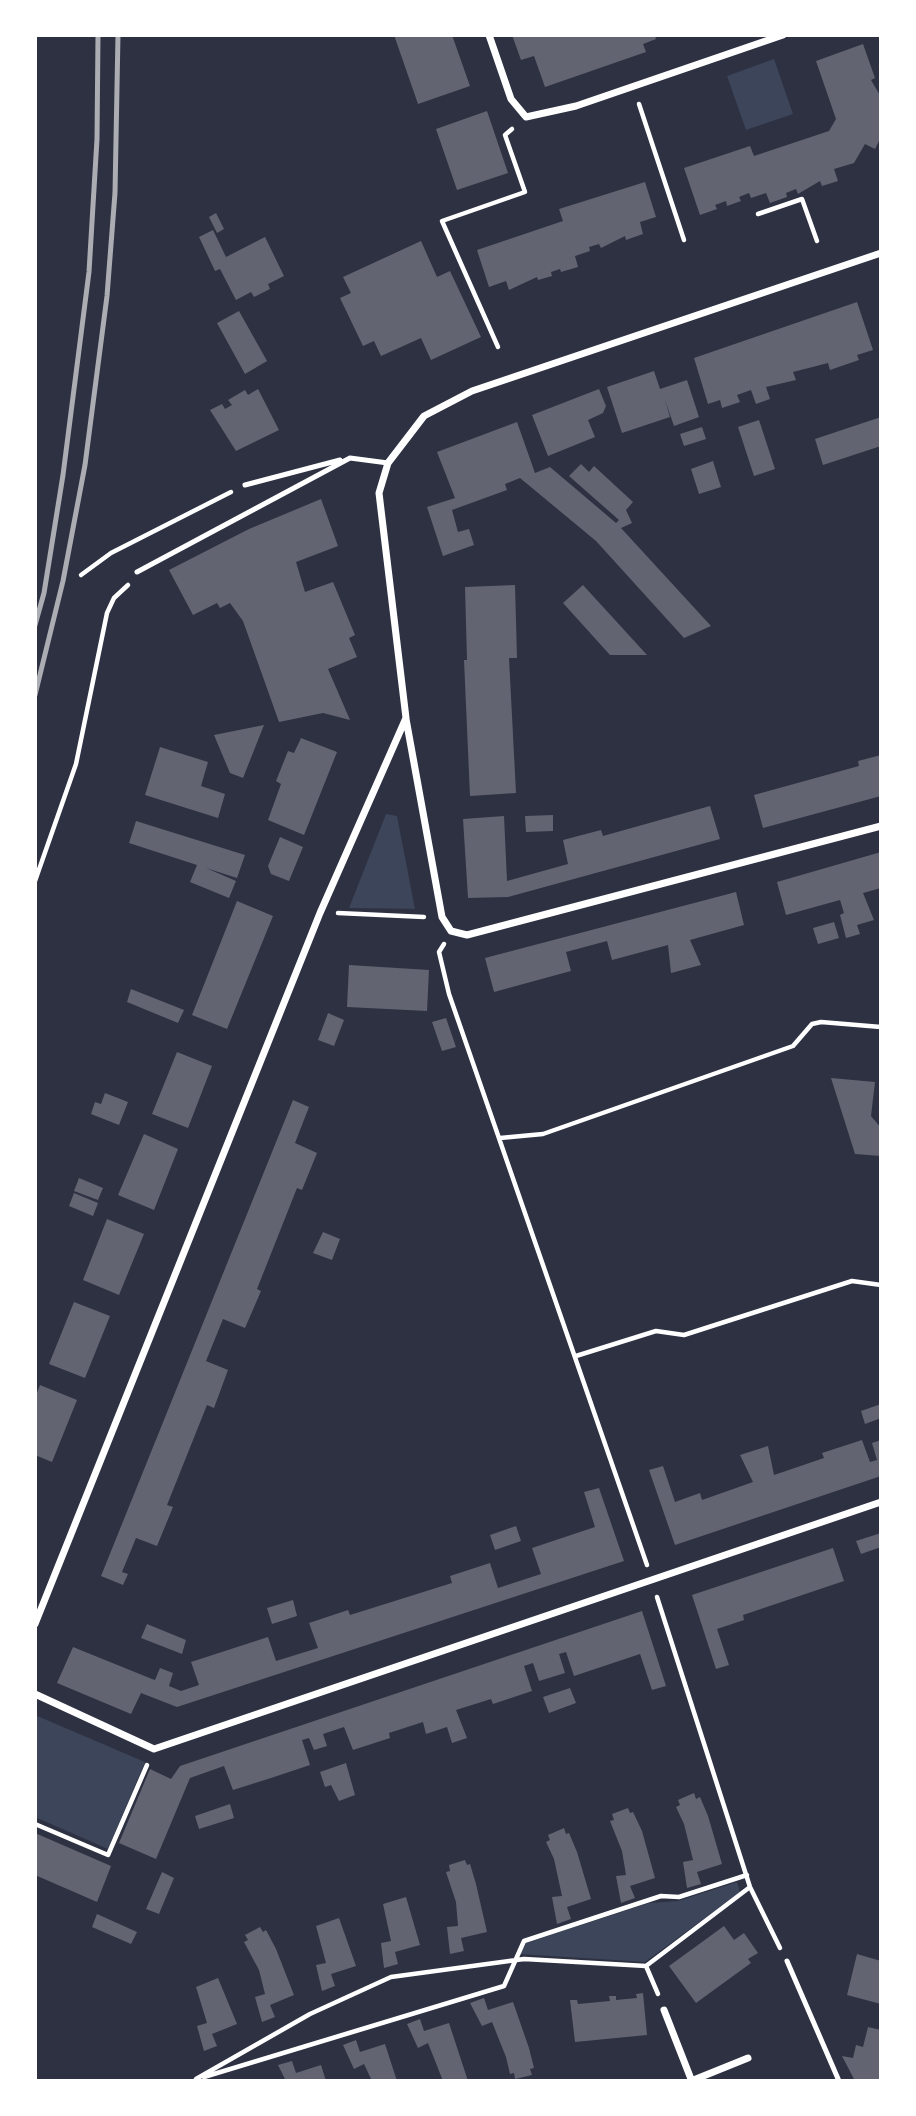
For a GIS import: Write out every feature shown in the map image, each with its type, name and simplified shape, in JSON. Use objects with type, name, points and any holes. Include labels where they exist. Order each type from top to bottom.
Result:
[{"type":"street","points":[[489,35],[511,99],[526,117],[547,115],[783,35]]},
{"type":"street","points":[[881,253],[472,391],[424,416],[388,463],[379,493],[406,718],[442,917],[451,930],[467,935],[881,826]]},
{"type":"street","points":[[35,1624],[320,913],[406,718]]},
{"type":"street","points":[[35,1694],[154,1749],[881,1503]]},
{"type":"street","points":[[663,2010],[691,2080],[748,2058]]},
{"type":"lane","points":[[245,485],[350,458],[388,463]]},
{"type":"lane","points":[[137,572],[350,458]]},
{"type":"lane","points":[[787,1961],[839,2081]]},
{"type":"path","points":[[633,86],[684,240]]},
{"type":"path","points":[[498,347],[442,221],[525,192],[505,135],[526,117]]},
{"type":"path","points":[[758,214],[802,199],[817,240]]},
{"type":"path","points":[[81,575],[111,553],[245,485]]},
{"type":"path","points":[[35,881],[76,764],[93,698],[107,613],[114,598],[137,572]]},
{"type":"path","points":[[320,913],[442,917]]},
{"type":"path","points":[[451,930],[439,953],[449,994],[653,1582],[750,1887],[787,1961]]},
{"type":"path","points":[[500,1138],[543,1134],[793,1046],[811,1024],[821,1021],[881,1027]]},
{"type":"path","points":[[576,1356],[656,1331],[684,1335],[852,1281],[881,1286]]},
{"type":"path","points":[[35,1824],[58,1830],[108,1855],[154,1749]]},
{"type":"path","points":[[196,2079],[504,1986],[524,1941],[661,1896],[679,1897],[747,1875]]},
{"type":"path","points":[[196,2079],[310,2014],[391,1977],[514,1961],[646,1966],[750,1887]]},
{"type":"path","points":[[646,1966],[663,2010]]},
{"type":"shaded area","points":[[774,59],[793,114],[746,130],[727,76]]},
{"type":"shaded area","points":[[386,814],[397,816],[415,909],[349,908]]},
{"type":"shaded area","points":[[35,1715],[145,1762],[108,1849],[35,1817]]},
{"type":"shaded area","points":[[737,1882],[740,1892],[645,1962],[520,1954],[526,1943],[649,1903],[678,1901]]},
{"type":"building","points":[[394,35],[452,35],[470,86],[418,104]]},
{"type":"building","points":[[512,35],[655,35],[656,39],[643,44],[646,52],[545,87],[534,56],[521,60]]},
{"type":"building","points":[[863,44],[875,78],[871,80],[881,97],[881,137],[875,149],[865,144],[854,163],[834,169],[838,181],[822,186],[820,181],[798,194],[796,189],[786,193],[787,197],[770,203],[766,193],[751,198],[749,193],[739,197],[741,201],[727,206],[726,201],[715,205],[717,209],[700,215],[684,168],[750,146],[754,156],[829,131],[836,119],[816,61]]},
{"type":"building","points":[[487,111],[508,173],[457,190],[436,129]]},
{"type":"building","points":[[645,182],[656,217],[640,222],[643,234],[626,240],[625,236],[601,248],[599,244],[589,247],[590,251],[575,256],[578,267],[551,272],[552,276],[538,280],[537,277],[509,290],[506,281],[489,287],[477,250],[563,221],[559,209]]},
{"type":"building","points":[[216,213],[224,229],[217,233],[209,217]]},
{"type":"building","points":[[213,230],[226,257],[265,237],[284,276],[268,284],[270,289],[254,297],[251,292],[236,300],[220,269],[215,271],[199,237]]},
{"type":"building","points":[[421,241],[437,277],[450,271],[481,337],[431,360],[421,338],[381,356],[374,341],[363,346],[340,298],[351,293],[343,277]]},
{"type":"building","points":[[857,302],[873,350],[857,355],[859,360],[830,370],[828,363],[793,372],[796,380],[766,387],[770,399],[756,404],[751,390],[737,395],[740,402],[722,408],[720,400],[708,404],[694,358]]},
{"type":"building","points":[[239,311],[267,361],[245,374],[217,323]]},
{"type":"building","points":[[654,371],[660,389],[687,380],[699,417],[674,426],[665,400],[670,417],[622,433],[607,387]]},
{"type":"building","points":[[258,389],[279,430],[236,451],[210,410],[222,404],[225,409],[232,405],[228,400],[245,390],[248,395]]},
{"type":"building","points":[[599,389],[606,406],[603,413],[588,420],[595,437],[548,456],[532,415]]},
{"type":"building","points":[[881,417],[881,446],[823,465],[815,439]]},
{"type":"building","points":[[759,420],[775,469],[754,476],[738,427]]},
{"type":"building","points":[[517,422],[535,473],[550,467],[616,523],[619,520],[569,476],[581,464],[589,472],[594,466],[633,502],[626,510],[632,523],[621,528],[711,626],[684,638],[596,541],[520,478],[505,484],[507,490],[452,510],[458,532],[469,529],[474,545],[443,556],[427,507],[455,498],[437,452]]},
{"type":"building","points":[[702,427],[706,439],[684,446],[680,434]]},
{"type":"building","points":[[713,461],[721,487],[699,494],[691,469]]},
{"type":"building","points":[[321,499],[338,546],[296,562],[305,592],[333,582],[355,635],[349,638],[357,657],[328,669],[350,720],[323,713],[279,722],[243,621],[230,603],[220,608],[217,603],[193,615],[169,570],[249,529]]},
{"type":"building","points":[[515,585],[517,658],[509,658],[516,793],[470,796],[464,660],[467,660],[465,587]]},
{"type":"building","points":[[583,585],[647,655],[610,655],[563,603]]},
{"type":"building","points":[[264,725],[243,778],[230,773],[214,735]]},
{"type":"building","points":[[301,738],[337,752],[304,835],[268,820],[281,784],[276,781],[288,751],[294,753]]},
{"type":"building","points":[[160,747],[208,762],[201,786],[225,794],[218,818],[145,795]]},
{"type":"building","points":[[881,755],[881,796],[763,828],[754,795],[859,766],[858,761]]},
{"type":"building","points":[[710,806],[720,839],[508,897],[468,898],[463,819],[504,816],[507,881],[568,864],[563,840],[601,830],[603,836]]},
{"type":"building","points":[[553,815],[553,831],[526,832],[525,816]]},
{"type":"building","points":[[136,821],[245,855],[237,878],[206,868],[236,881],[229,898],[190,882],[197,865],[129,843]]},
{"type":"building","points":[[280,837],[303,847],[289,881],[271,874],[268,866]]},
{"type":"building","points":[[881,852],[881,888],[863,893],[874,920],[857,925],[860,934],[846,938],[840,915],[844,913],[840,900],[786,915],[777,882]]},
{"type":"building","points":[[736,892],[744,925],[690,940],[701,965],[671,973],[668,945],[612,960],[607,941],[566,952],[571,971],[494,992],[485,958]]},
{"type":"building","points":[[237,901],[273,916],[227,1029],[192,1015]]},
{"type":"building","points":[[834,922],[839,938],[818,944],[813,928]]},
{"type":"building","points":[[349,965],[429,970],[427,1011],[347,1007]]},
{"type":"building","points":[[131,989],[184,1010],[178,1023],[127,1002]]},
{"type":"building","points":[[328,1013],[344,1020],[334,1046],[318,1040]]},
{"type":"building","points":[[446,1018],[456,1047],[442,1051],[432,1022]]},
{"type":"building","points":[[177,1052],[212,1066],[188,1128],[152,1114]]},
{"type":"building","points":[[831,1078],[875,1082],[871,1116],[881,1128],[881,1156],[855,1154]]},
{"type":"building","points":[[105,1093],[128,1102],[119,1125],[91,1114],[95,1102],[101,1104]]},
{"type":"building","points":[[293,1100],[309,1107],[295,1143],[317,1153],[302,1190],[297,1188],[257,1289],[261,1291],[245,1328],[223,1319],[206,1361],[228,1370],[214,1408],[207,1405],[167,1505],[173,1507],[157,1546],[136,1538],[122,1572],[128,1574],[123,1585],[101,1576]]},
{"type":"building","points":[[144,1134],[178,1149],[154,1210],[118,1195]]},
{"type":"building","points":[[79,1178],[103,1188],[98,1200],[74,1191]]},
{"type":"building","points":[[74,1193],[98,1203],[93,1216],[69,1206]]},
{"type":"building","points":[[107,1219],[144,1234],[119,1295],[83,1280]]},
{"type":"building","points":[[323,1232],[340,1239],[332,1260],[313,1253]]},
{"type":"building","points":[[74,1302],[110,1316],[85,1378],[49,1364]]},
{"type":"building","points":[[40,1385],[77,1400],[52,1462],[35,1455],[35,1398]]},
{"type":"building","points":[[881,1404],[881,1418],[865,1424],[861,1411]]},
{"type":"building","points":[[862,1440],[870,1462],[877,1460],[872,1443],[881,1440],[881,1476],[675,1545],[649,1470],[663,1466],[675,1502],[700,1493],[702,1500],[753,1482],[740,1455],[768,1446],[774,1475],[824,1458],[822,1453]]},
{"type":"building","points":[[599,1488],[624,1561],[177,1707],[141,1693],[131,1714],[57,1683],[73,1647],[155,1680],[160,1668],[173,1673],[169,1686],[181,1691],[199,1685],[191,1662],[268,1637],[276,1661],[318,1648],[309,1623],[348,1610],[350,1615],[452,1583],[450,1576],[490,1563],[498,1588],[541,1574],[532,1548],[595,1527],[584,1492]]},
{"type":"building","points":[[516,1526],[521,1541],[495,1550],[490,1535]]},
{"type":"building","points":[[881,1533],[881,1547],[861,1554],[856,1541]]},
{"type":"building","points":[[833,1548],[844,1581],[743,1615],[744,1620],[717,1629],[729,1665],[716,1669],[692,1595]]},
{"type":"building","points":[[293,1600],[297,1616],[272,1624],[267,1608]]},
{"type":"building","points":[[642,1611],[666,1686],[652,1690],[640,1654],[574,1676],[566,1652],[559,1654],[565,1673],[539,1681],[533,1663],[524,1666],[532,1691],[493,1704],[491,1699],[456,1710],[467,1738],[452,1743],[447,1727],[426,1734],[423,1722],[389,1733],[390,1738],[353,1750],[344,1727],[323,1734],[327,1746],[314,1750],[309,1738],[302,1740],[310,1765],[271,1778],[233,1790],[224,1766],[190,1778],[156,1859],[119,1843],[150,1769],[171,1779],[180,1766]]},
{"type":"building","points":[[147,1624],[186,1640],[182,1654],[141,1638]]},
{"type":"building","points":[[570,1688],[576,1703],[549,1713],[543,1697]]},
{"type":"building","points":[[346,1763],[355,1795],[339,1801],[331,1785],[325,1787],[320,1772]]},
{"type":"building","points":[[694,1793],[696,1799],[700,1797],[708,1816],[722,1864],[697,1872],[701,1884],[687,1888],[683,1862],[693,1860],[684,1824],[676,1807],[680,1805],[678,1800]]},
{"type":"building","points":[[230,1804],[234,1818],[199,1829],[195,1816]]},
{"type":"building","points":[[628,1808],[630,1813],[633,1812],[642,1831],[655,1878],[630,1886],[635,1898],[621,1903],[616,1876],[626,1875],[622,1851],[610,1821],[614,1820],[612,1814]]},
{"type":"building","points":[[564,1828],[577,1852],[591,1899],[567,1907],[571,1919],[557,1924],[552,1897],[562,1896],[554,1859],[546,1842],[550,1840],[548,1835]]},
{"type":"building","points":[[35,1833],[111,1866],[97,1902],[35,1875]]},
{"type":"building","points":[[465,1860],[467,1865],[470,1864],[487,1932],[461,1938],[464,1951],[450,1954],[447,1927],[458,1926],[456,1902],[446,1872],[450,1871],[449,1865]]},
{"type":"building","points":[[162,1872],[174,1878],[159,1914],[146,1909]]},
{"type":"building","points":[[406,1897],[420,1945],[395,1952],[398,1964],[384,1968],[381,1943],[391,1941],[383,1904]]},
{"type":"building","points":[[97,1914],[137,1932],[131,1944],[92,1927]]},
{"type":"building","points":[[339,1918],[356,1966],[331,1974],[335,1986],[322,1991],[316,1965],[326,1963],[316,1926]]},
{"type":"building","points":[[724,1926],[734,1940],[744,1933],[758,1953],[748,1959],[751,1963],[696,2003],[669,1966]]},
{"type":"building","points":[[260,1927],[263,1932],[266,1930],[276,1949],[294,1995],[270,2005],[275,2017],[262,2022],[255,1997],[265,1994],[259,1970],[244,1942],[248,1940],[245,1935]]},
{"type":"building","points":[[857,1954],[881,1961],[881,2004],[847,1995]]},
{"type":"building","points":[[218,1978],[237,2024],[212,2034],[217,2046],[204,2051],[197,2026],[207,2023],[196,1987]]},
{"type":"building","points":[[643,1993],[647,2035],[575,2042],[570,2000],[577,2000],[578,2004],[610,2001],[609,1996],[616,1996],[616,2000],[637,1998],[636,1994]]},
{"type":"building","points":[[484,1998],[488,2010],[513,2002],[529,2048],[534,2068],[530,2069],[532,2075],[515,2079],[514,2073],[510,2074],[492,2022],[482,2026],[470,2003]]},
{"type":"building","points":[[420,2019],[424,2031],[449,2023],[468,2081],[443,2081],[428,2043],[418,2048],[407,2024]]},
{"type":"building","points":[[868,2027],[881,2030],[881,2081],[855,2081],[842,2056],[853,2058],[856,2045],[863,2047]]},
{"type":"building","points":[[356,2040],[360,2052],[385,2044],[397,2081],[372,2081],[364,2064],[354,2069],[343,2045]]},
{"type":"building","points":[[292,2061],[296,2073],[321,2065],[326,2081],[286,2081],[278,2065]]},
{"type":"railway","points":[[35,625],[44,593],[63,475],[89,272],[97,139],[98,35]]},
{"type":"railway","points":[[35,695],[63,581],[85,465],[107,296],[115,193],[118,35]]}]
